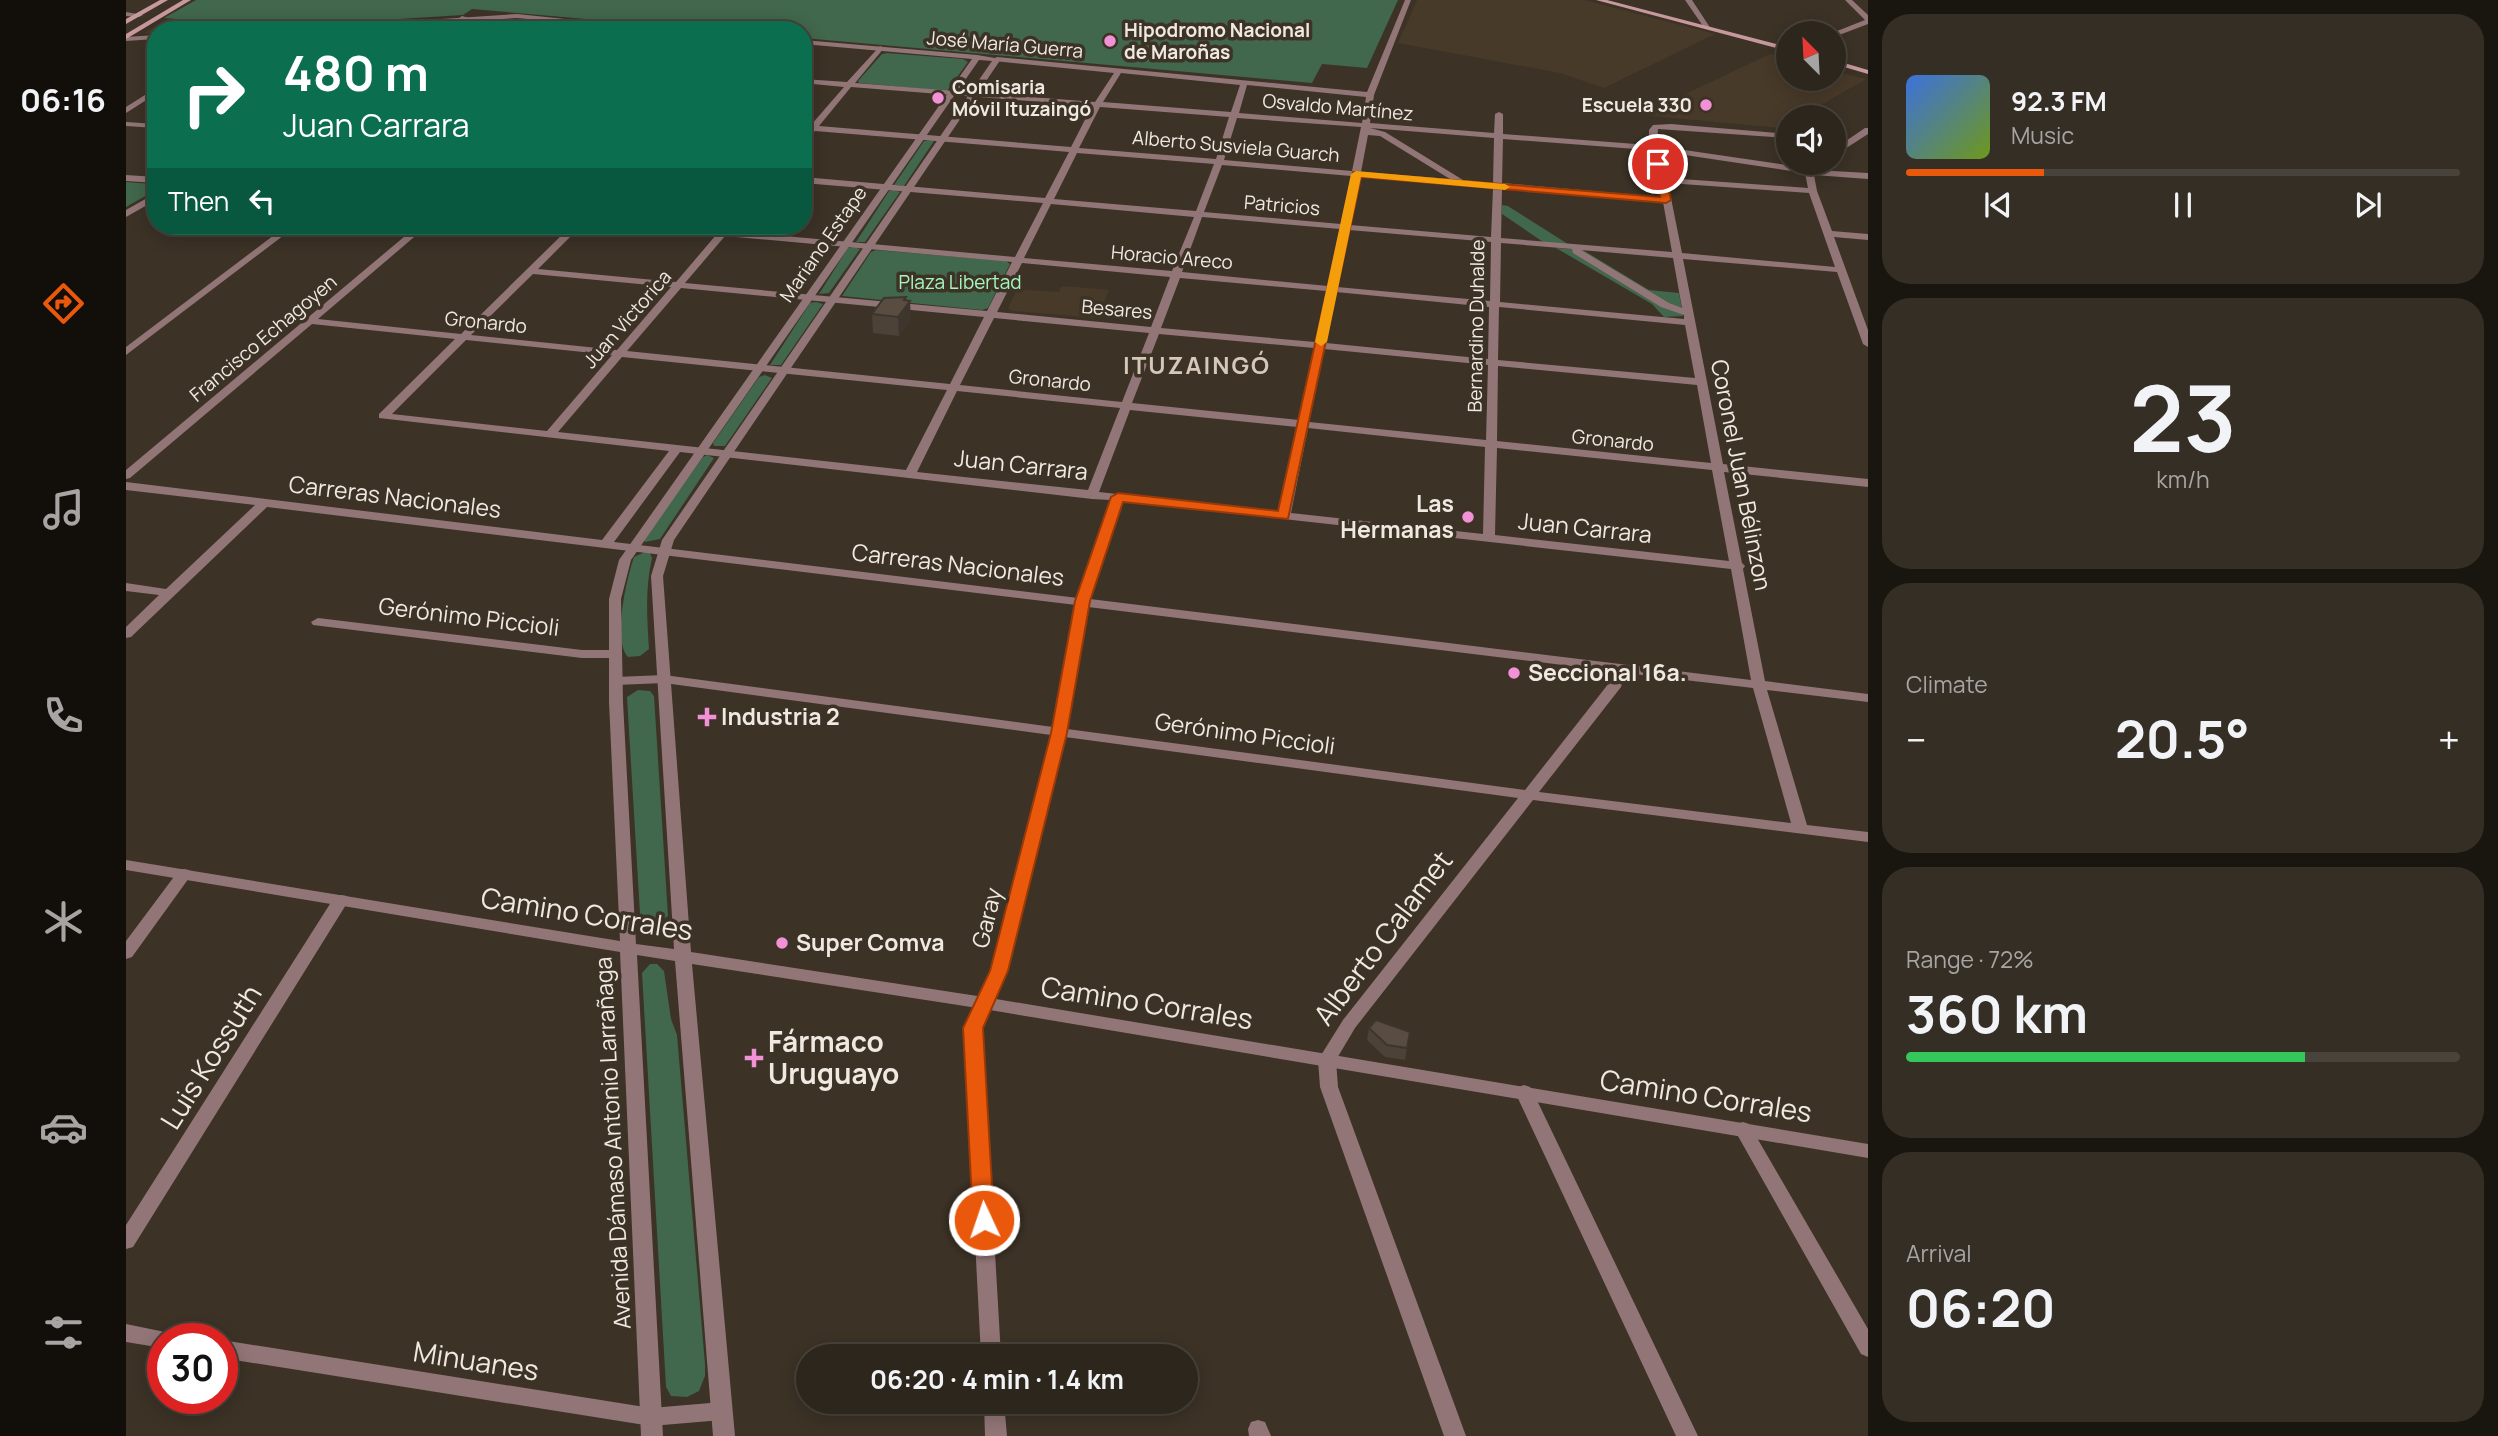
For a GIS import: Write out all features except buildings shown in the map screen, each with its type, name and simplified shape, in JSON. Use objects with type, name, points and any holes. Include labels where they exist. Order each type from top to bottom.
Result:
[{"type":"main road","points":[[126,24],[164,0]]},
{"type":"main road","points":[[154,21],[188,0]]},
{"type":"main road","points":[[1599,0],[1776,46]]},
{"type":"main road","points":[[126,38],[147,25]]},
{"type":"main road","points":[[1846,66],[1868,72]]},
{"type":"street","points":[[1284,516],[1366,128],[1370,95],[1408,0]]},
{"type":"street","points":[[1688,0],[1708,26]]},
{"type":"street","points":[[1846,30],[1868,20],[1848,0]]},
{"type":"street","points":[[126,14],[139,15]]},
{"type":"street","points":[[418,21],[517,16],[570,21]]},
{"type":"street","points":[[460,21],[465,18]]},
{"type":"street","points":[[126,38],[147,37]]},
{"type":"street","name":"José María Guerra","points":[[812,43],[1370,95]]},
{"type":"street","points":[[812,123],[880,48]]},
{"type":"street","name":"Mariano Estape","points":[[699,451],[976,57]]},
{"type":"street","name":"Mariano Estape","points":[[727,454],[997,59]]},
{"type":"street","points":[[911,474],[1098,103],[1119,71]]},
{"type":"street","name":"Osvaldo Martínez","points":[[812,82],[1234,114],[1366,128],[1653,148],[1776,166]]},
{"type":"street","points":[[1092,495],[1219,162],[1244,83]]},
{"type":"street","points":[[126,111],[147,96]]},
{"type":"street","name":"Bernardino Duhalde","points":[[1489,538],[1499,114]]},
{"type":"street","points":[[126,124],[147,126]]},
{"type":"street","name":"Coronel Juan Bélinzon","points":[[1776,135],[1671,126],[1653,128],[1653,148],[1666,200],[1716,468],[1739,566],[1759,685],[1800,827]]},
{"type":"street","name":"Alberto Susviela Guarch","points":[[812,127],[1666,200]]},
{"type":"street","points":[[1366,128],[1382,134],[1462,183]]},
{"type":"street","points":[[1846,145],[1868,130]]},
{"type":"street","points":[[1846,142],[1850,142]]},
{"type":"street","name":"Osvaldo Martínez","points":[[1846,174],[1868,176]]},
{"type":"street","points":[[1810,175],[1813,191],[1868,344]]},
{"type":"street","points":[[126,178],[147,179]]},
{"type":"street","points":[[1662,180],[1813,191]]},
{"type":"street","name":"Patricios","points":[[812,181],[1842,270]]},
{"type":"street","points":[[126,214],[147,201]]},
{"type":"street","points":[[1829,234],[1868,237]]},
{"type":"street","points":[[126,352],[279,235]]},
{"type":"street","name":"Francisco Echagoyen","points":[[126,476],[411,235]]},
{"type":"street","points":[[462,337],[567,235]]},
{"type":"street","name":"Juan Victorica","points":[[550,434],[722,235]]},
{"type":"street","name":"Horacio Areco","points":[[775,235],[846,244],[1494,304],[1688,318]]},
{"type":"street","points":[[1571,248],[1688,318]]},
{"type":"street","name":"Besares","points":[[531,271],[1700,382]]},
{"type":"street","points":[[1855,307],[1868,308]]},
{"type":"street","name":"Gronardo","points":[[311,321],[1868,483]]},
{"type":"street","name":"Juan Carrara","points":[[462,337],[383,416],[1739,566]]},
{"type":"street","points":[[606,544],[677,448]]},
{"type":"street","name":"Avenida Dámaso Antonio Larrañaga","points":[[652,1427],[616,681],[615,599],[632,547],[699,451]]},
{"type":"street","points":[[724,1436],[683,957],[657,576],[668,540],[727,454]]},
{"type":"street","name":"Carreras Nacionales","points":[[126,486],[1868,698]]},
{"type":"street","name":"Garay","points":[[990,1344],[973,1028],[999,971],[1059,733],[1083,601],[1118,497]]},
{"type":"street","points":[[126,634],[264,503]]},
{"type":"street","points":[[126,587],[169,593]]},
{"type":"street","name":"Gerónimo Piccioli","points":[[318,622],[582,654],[615,654]]},
{"type":"street","name":"Alberto Calamet","points":[[1455,1436],[1329,1087],[1327,1060],[1349,1024],[1616,684],[1620,667]]},
{"type":"street","name":"Gerónimo Piccioli","points":[[616,681],[664,679],[1529,795],[1868,837]]},
{"type":"street","name":"Camino Corrales","points":[[126,865],[683,957],[984,1003],[1868,1151]]},
{"type":"street","points":[[126,953],[184,874]]},
{"type":"street","name":"Luis Kossuth","points":[[126,1241],[341,900]]},
{"type":"street","points":[[1524,1093],[1688,1436]]},
{"type":"street","points":[[1743,1129],[1868,1348]]},
{"type":"street","points":[[126,1334],[147,1337]]},
{"type":"street","name":"Minuanes","points":[[238,1352],[652,1427],[722,1411]]},
{"type":"street","points":[[995,1414],[996,1436]]},
{"type":"shaded area","points":[[1417,0],[1584,0],[1715,34],[1604,88],[1560,73],[1398,43]]},
{"type":"shaded area","points":[[168,19],[199,21],[165,21]]},
{"type":"shaded area","points":[[1770,54],[1776,56],[1776,91],[1845,91],[1821,105],[1776,105],[1776,128],[1641,115]]},
{"type":"shaded area","points":[[1846,74],[1866,79],[1846,91]]},
{"type":"shaded area","points":[[1062,286],[1109,290],[1097,318],[1012,311],[1008,308],[1017,289],[1059,292]]},
{"type":"green space","name":"Hipodromo Nacional de Maroñas","points":[[196,0],[1398,0],[1367,68],[1322,64],[1312,83],[812,39],[812,21],[610,21],[472,9],[463,15],[367,21],[202,21],[164,18]]},
{"type":"green space","points":[[882,54],[963,59],[968,62],[947,91],[859,83]]},
{"type":"green space","points":[[924,141],[934,141],[904,186],[894,185]]},
{"type":"green space","points":[[126,182],[147,184],[147,195],[126,207]]},
{"type":"green space","points":[[889,191],[900,192],[865,242],[856,242]]},
{"type":"green space","points":[[1502,205],[1508,206],[1568,244],[1546,244],[1502,214]]},
{"type":"green space","points":[[848,248],[860,249],[829,293],[819,294]]},
{"type":"green space","points":[[1556,248],[1583,250],[1649,290],[1679,293],[1683,316],[1664,317],[1652,304]]},
{"type":"green space","name":"Plaza Libertad","points":[[876,250],[1006,261],[1010,264],[988,308],[982,310],[842,296],[871,252]]},
{"type":"green space","points":[[810,303],[823,304],[781,365],[770,365]]},
{"type":"green space","points":[[765,375],[772,378],[725,446],[714,446],[713,443],[759,377]]},
{"type":"green space","points":[[707,455],[714,458],[660,539],[645,542],[644,539]]},
{"type":"green space","points":[[645,552],[650,553],[652,558],[647,592],[649,649],[640,656],[628,657],[621,637],[625,593],[634,557]]},
{"type":"green space","points":[[638,690],[650,691],[654,696],[668,916],[660,921],[646,923],[640,914],[627,697]]},
{"type":"green space","points":[[650,964],[657,964],[664,971],[671,1019],[677,1035],[705,1364],[705,1376],[699,1391],[687,1397],[671,1396],[666,1387],[642,973]]},
{"type":"slow traffic","points":[[1321,342],[1356,174],[1505,187]]},
{"type":"place","name":"Hipodromo Nacional de Maroñas","points":[[1110,41]]},
{"type":"place","name":"Comisaria Móvil Ituzaingó","points":[[938,98]]},
{"type":"place","name":"Escuela 330","points":[[1706,105]]},
{"type":"place","name":"Las Hermanas","points":[[1468,517]]},
{"type":"place","name":"Seccional 16a.","points":[[1514,673]]},
{"type":"place","name":"Industria 2","points":[[707,717]]},
{"type":"place","name":"Super Comva","points":[[782,943]]},
{"type":"place","name":"Fármaco Uruguayo","points":[[754,1058]]},
{"type":"district","name":"ITUZAINGÓ","points":[[1197,366]]},
{"type":"route","points":[[984,1220],[973,1028],[999,971],[1059,733],[1083,601],[1118,497],[1284,516],[1356,174],[1666,200],[1658,164]]}]
